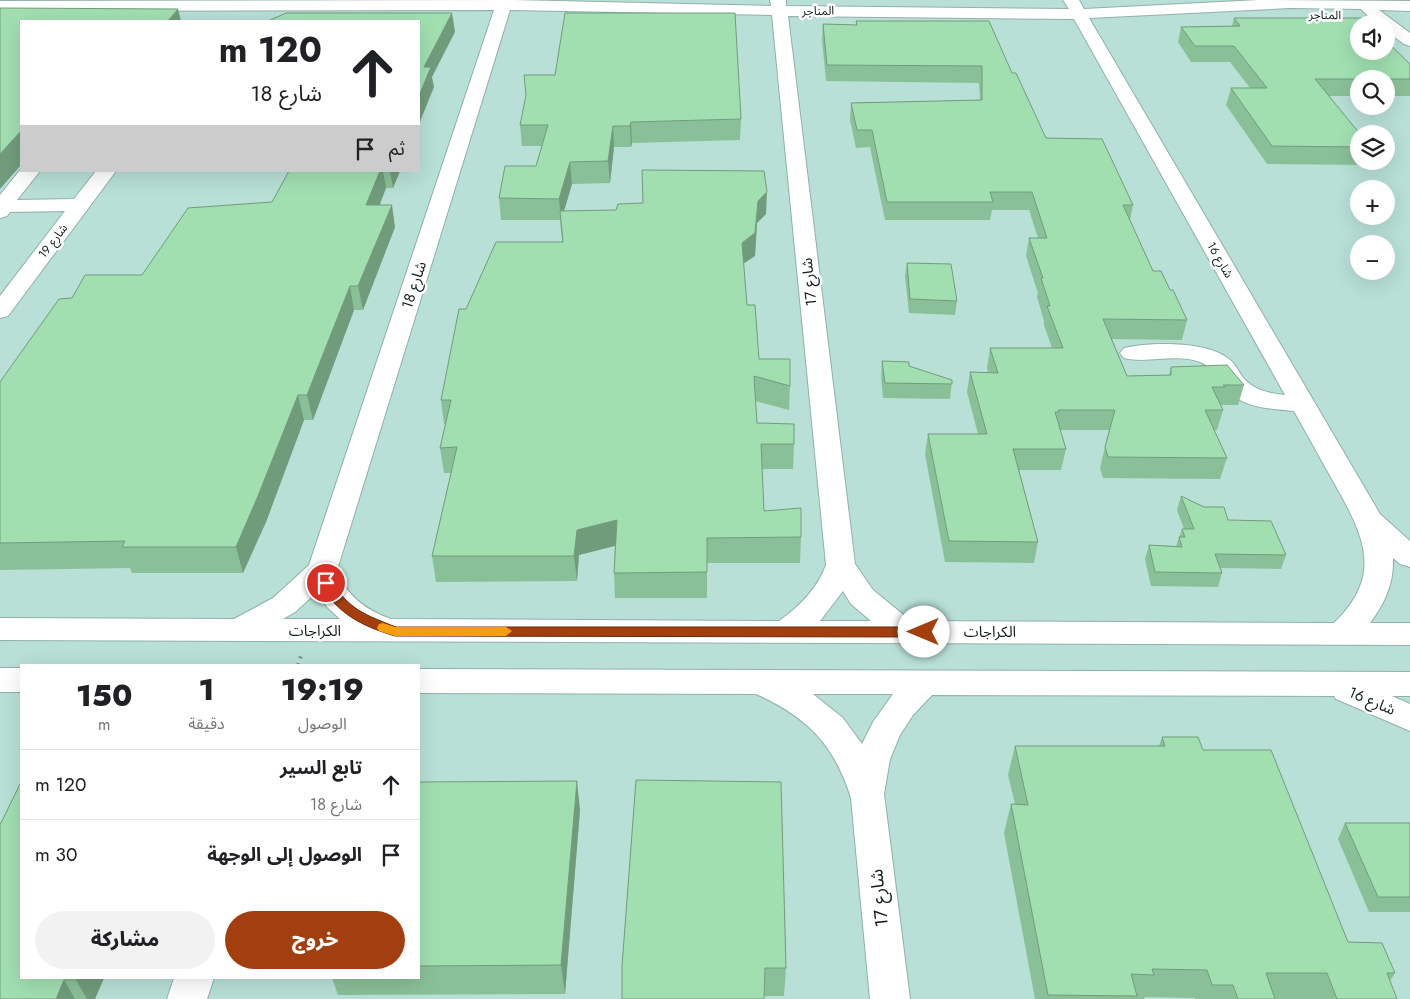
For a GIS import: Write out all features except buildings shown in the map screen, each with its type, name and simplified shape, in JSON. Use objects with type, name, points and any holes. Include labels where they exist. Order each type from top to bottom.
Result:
[{"type":"street","name":"المناجر","points":[[0,6],[235,3],[505,3],[1186,9],[1294,7],[1367,8],[1402,11]]},
{"type":"street","points":[[222,20],[235,3]]},
{"type":"street","name":"شارع 18","points":[[236,631],[284,605],[322,570],[505,3]]},
{"type":"street","name":"شارع 17","points":[[778,6],[841,564],[862,597],[904,632]]},
{"type":"street","name":"شارع 16","points":[[1075,7],[1369,520],[1379,554],[1379,572],[1376,589],[1362,612],[1342,633]]},
{"type":"street","name":"المناجر","points":[[1240,13],[1294,7]]},
{"type":"street","name":"المناجر","points":[[1186,9],[1240,13],[1367,8]]},
{"type":"street","points":[[1367,8],[1410,41]]},
{"type":"street","points":[[1395,35],[1410,41]]},
{"type":"street","points":[[2,208],[11,193],[29,172]]},
{"type":"street","name":"شارع 19","points":[[0,310],[105,172]]},
{"type":"street","points":[[2,208],[79,205]]},
{"type":"street","points":[[1132,354],[1186,352],[1204,355],[1218,362],[1241,391],[1261,398],[1303,404]]},
{"type":"street","name":"شارع 16","points":[[1369,520],[1410,557]]},
{"type":"street","name":"شارع 17","points":[[786,631],[822,602],[830,590],[841,564]]},
{"type":"street","points":[[322,570],[333,596],[344,607],[375,625],[395,631]]},
{"type":"street","name":"الكراجات","points":[[0,629],[1410,634]]},
{"type":"street","points":[[0,680],[20,680]]},
{"type":"street","points":[[420,680],[1410,684]]},
{"type":"street","name":"شارع 17","points":[[756,681],[801,702],[838,734],[852,754],[862,775],[868,798],[890,999]]},
{"type":"street","name":"شارع 17","points":[[868,798],[871,767],[882,732],[894,714],[924,682]]},
{"type":"street","name":"شارع 16","points":[[1334,685],[1374,700],[1410,718]]},
{"type":"street","points":[[187,999],[194,979]]},
{"type":"shaded area","points":[[0,0],[1410,0],[1410,999],[0,999]]},
{"type":"slow traffic","points":[[383,628],[395,631],[506,631]]},
{"type":"route","points":[[326,583],[333,596],[358,617],[395,631],[924,632]]}]
